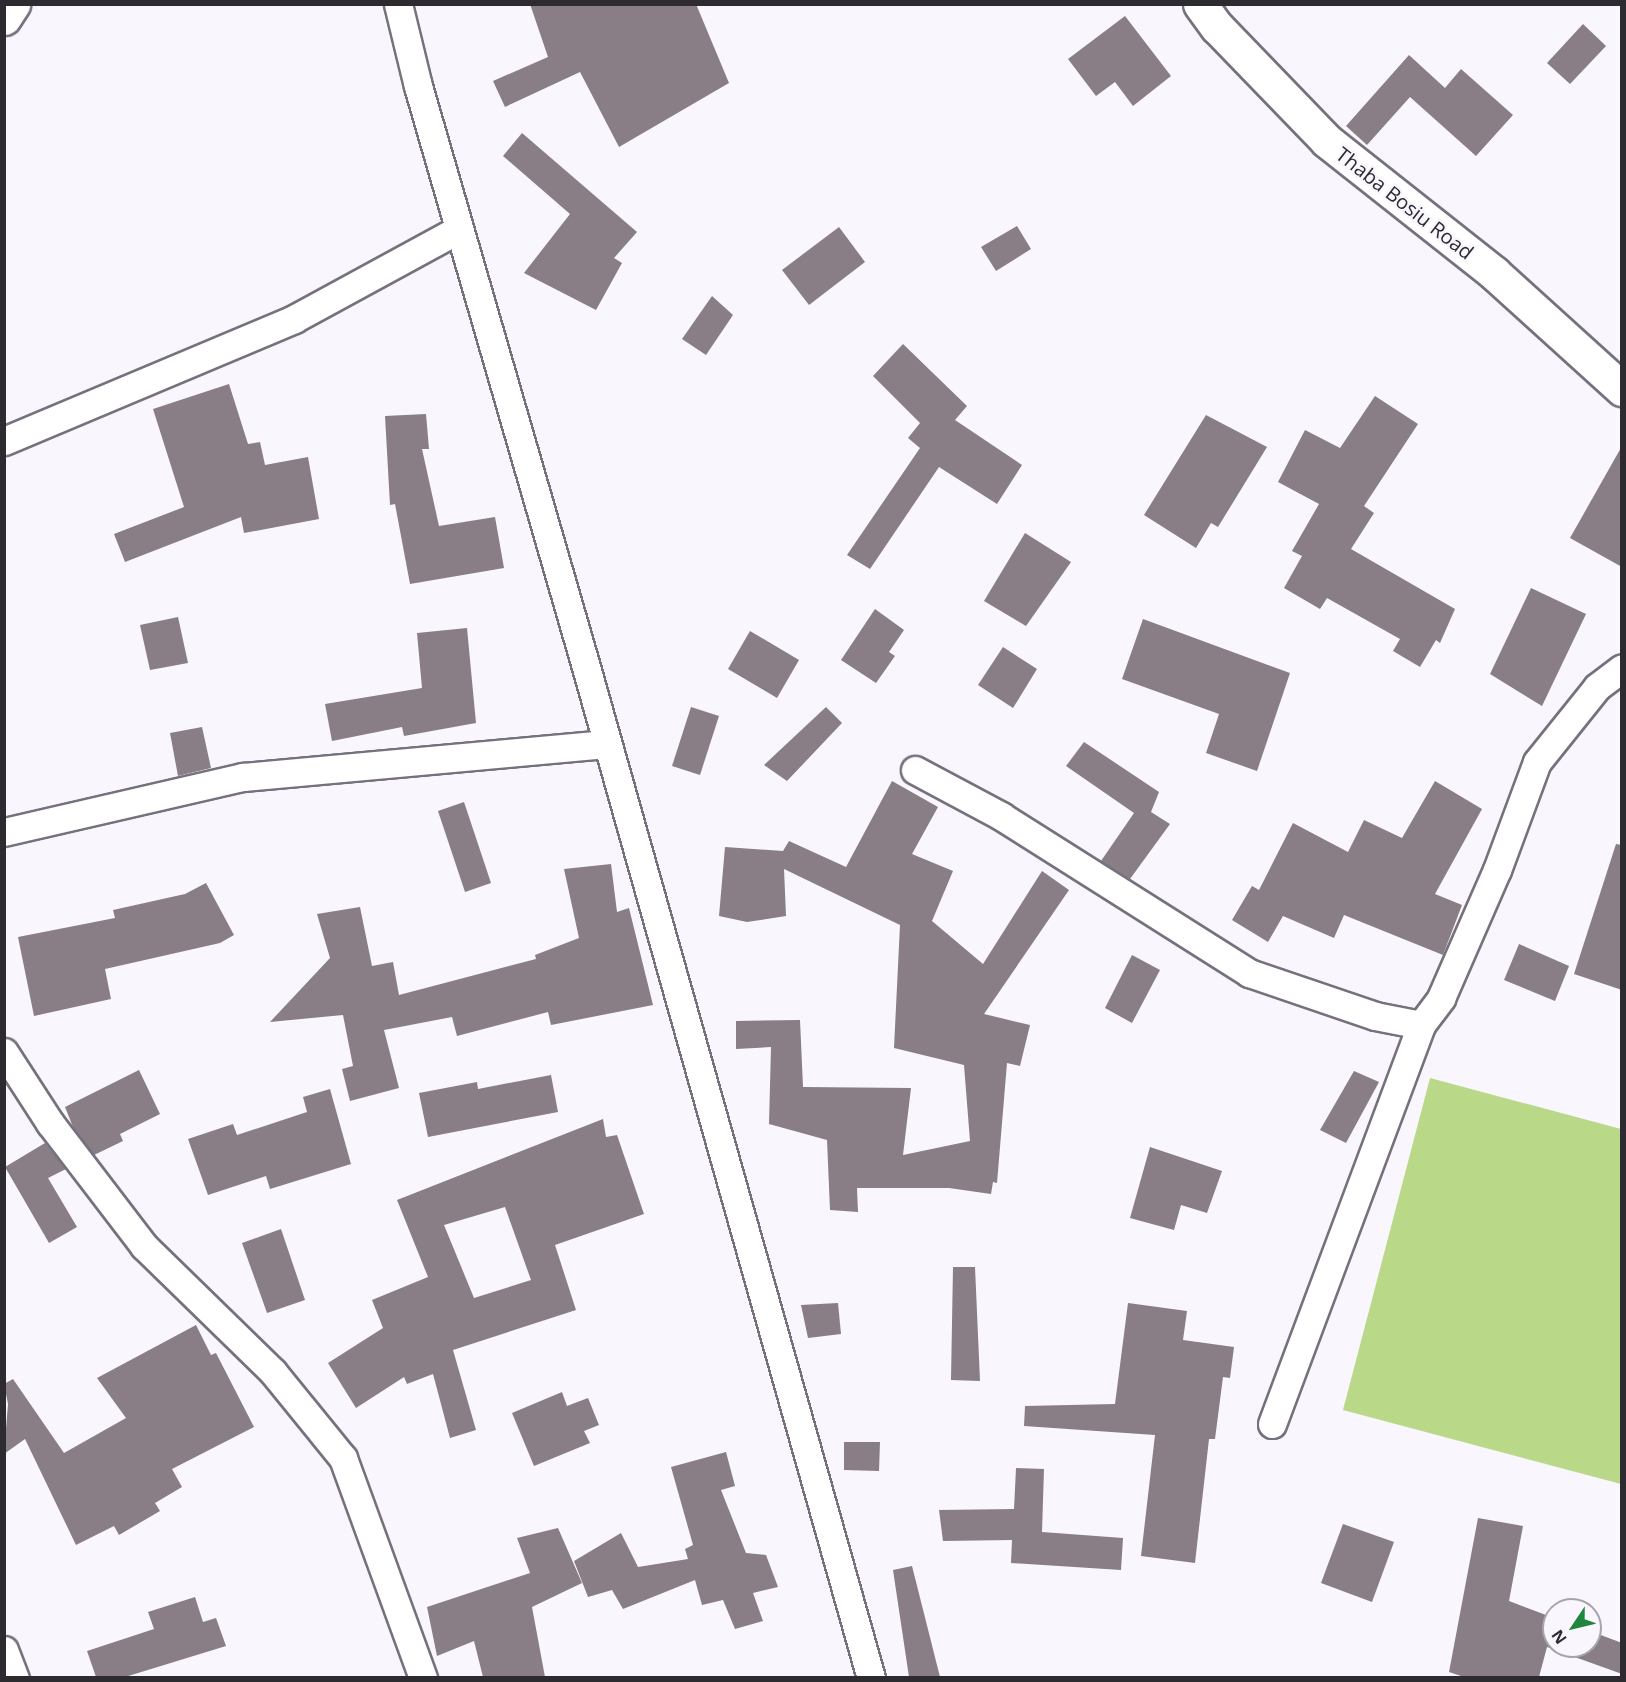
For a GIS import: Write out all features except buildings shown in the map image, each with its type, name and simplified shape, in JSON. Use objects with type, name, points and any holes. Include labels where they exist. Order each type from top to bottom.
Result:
[{"type":"street","points":[[4,18],[13,4]]},
{"type":"street","points":[[398,4],[459,229],[871,1677]]},
{"type":"street","name":"Thaba Bosiu Road","points":[[1200,4],[1216,27],[1327,141],[1494,273],[1622,390]]},
{"type":"street","points":[[4,441],[294,319],[459,229]]},
{"type":"street","points":[[1272,1424],[1421,1025],[1441,998],[1537,762],[1597,687],[1622,668]]},
{"type":"street","points":[[4,832],[243,777],[607,744]]},
{"type":"street","points":[[915,770],[1001,816],[1249,974],[1375,1016],[1421,1025]]},
{"type":"street","points":[[4,1052],[50,1123],[144,1246],[273,1372],[343,1458],[423,1677]]},
{"type":"street","points":[[4,1650],[15,1677]]},
{"type":"green space","points":[[1430,1078],[1621,1129],[1621,1484],[1343,1410]]}]
